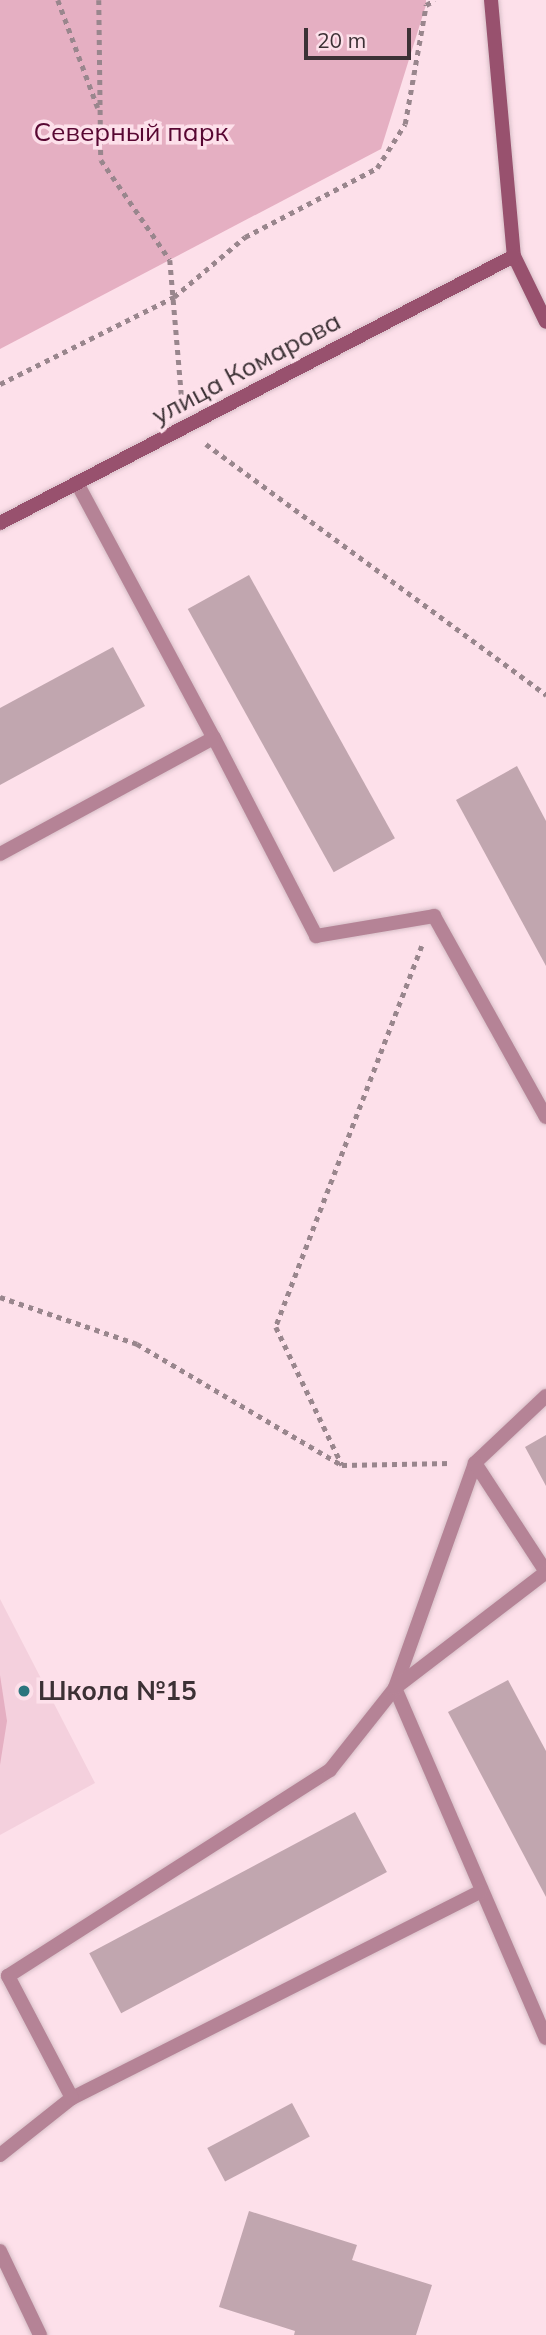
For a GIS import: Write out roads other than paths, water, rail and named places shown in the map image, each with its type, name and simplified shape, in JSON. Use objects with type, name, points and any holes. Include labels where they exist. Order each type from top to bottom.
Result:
[{"type":"street","points":[[491,0],[514,256],[546,322]]},
{"type":"street","name":"улица Комарова","points":[[0,523],[514,256]]},
{"type":"lane","points":[[77,483],[214,738],[316,936],[434,916],[546,1117]]},
{"type":"lane","points":[[0,854],[214,738]]},
{"type":"lane","points":[[546,1395],[475,1463],[395,1688],[546,2038]]},
{"type":"lane","points":[[72,2098],[4,1978],[330,1770],[395,1688],[546,1572],[475,1463]]},
{"type":"lane","points":[[0,2155],[72,2098],[481,1891]]},
{"type":"lane","points":[[0,2251],[40,2335]]},
{"type":"place","name":"Школа №15","points":[[24,1691]]},
{"type":"park label","name":"Северный парк","points":[[131,132]]}]
